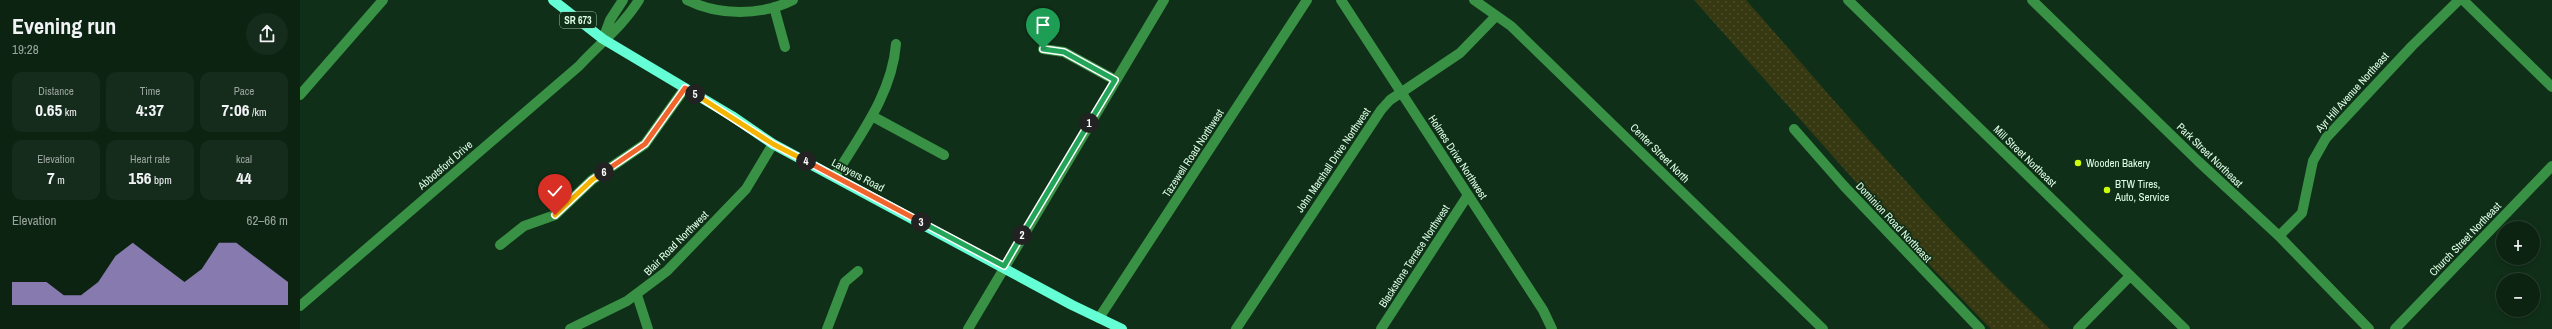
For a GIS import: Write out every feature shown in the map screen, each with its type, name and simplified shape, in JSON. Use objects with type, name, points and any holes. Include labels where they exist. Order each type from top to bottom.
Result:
[{"type":"main road","name":"Lawyers Road","points":[[553,0],[603,39],[685,88],[773,144],[1122,329]]},
{"type":"street","points":[[300,95],[384,0]]},
{"type":"street","name":"Abbotsford Drive","points":[[603,39],[610,20],[623,0]]},
{"type":"street","name":"Abbotsford Drive","points":[[300,306],[573,71],[603,39],[619,28],[639,0]]},
{"type":"street","points":[[687,0],[727,11],[743,12],[774,8],[793,0]]},
{"type":"street","points":[[968,329],[1004,266],[1164,0]]},
{"type":"street","name":"Tazewell Road Northwest","points":[[1099,318],[1307,0]]},
{"type":"street","name":"Holmes Drive Northwest","points":[[1341,0],[1543,310],[1552,329]]},
{"type":"street","name":"Center Street North","points":[[1474,0],[1510,26],[1604,115],[1823,329]]},
{"type":"street","name":"Mill Street Northeast","points":[[1848,0],[2185,329]]},
{"type":"street","name":"Park Street Northeast","points":[[2032,0],[2203,166],[2279,236],[2369,329]]},
{"type":"street","name":"Ayr Hill Avenue Northeast","points":[[2279,236],[2302,213],[2306,204],[2313,161],[2326,138],[2412,46],[2458,0]]},
{"type":"street","points":[[2463,0],[2552,87]]},
{"type":"street","points":[[774,8],[785,47]]},
{"type":"street","name":"John Marshall Drive Northwest","points":[[1236,329],[1376,116],[1401,92],[1460,53],[1496,16]]},
{"type":"street","points":[[835,176],[872,116],[888,82],[896,44]]},
{"type":"street","points":[[1043,49],[1064,52],[1115,80]]},
{"type":"street","points":[[500,245],[524,226],[555,215],[592,180],[645,144],[685,88]]},
{"type":"street","points":[[872,116],[944,155]]},
{"type":"street","name":"Dominion Road Northeast","points":[[1794,128],[1844,186],[1980,329]]},
{"type":"street","name":"Blair Road Northwest","points":[[570,329],[637,296],[667,272],[746,189],[773,144]]},
{"type":"street","name":"Church Street Northeast","points":[[2395,329],[2552,166]]},
{"type":"street","name":"Blackstone Terrace Northwest","points":[[1381,329],[1468,195]]},
{"type":"street","points":[[827,329],[845,282],[858,271]]},
{"type":"street","points":[[2078,329],[2130,276]]},
{"type":"street","points":[[637,296],[648,329]]},
{"type":"green space","points":[[1694,0],[1746,0],[1932,210],[2050,329],[1991,329],[1935,271]]},
{"type":"place","name":"Wooden Bakery","points":[[2078,163]]},
{"type":"place","name":"BTW Tires, Auto, Service","points":[[2107,190]]},
{"type":"route","points":[[555,215],[592,180],[645,144],[685,88],[732,116],[773,144],[1004,266],[1115,80],[1064,52],[1043,49]]}]
